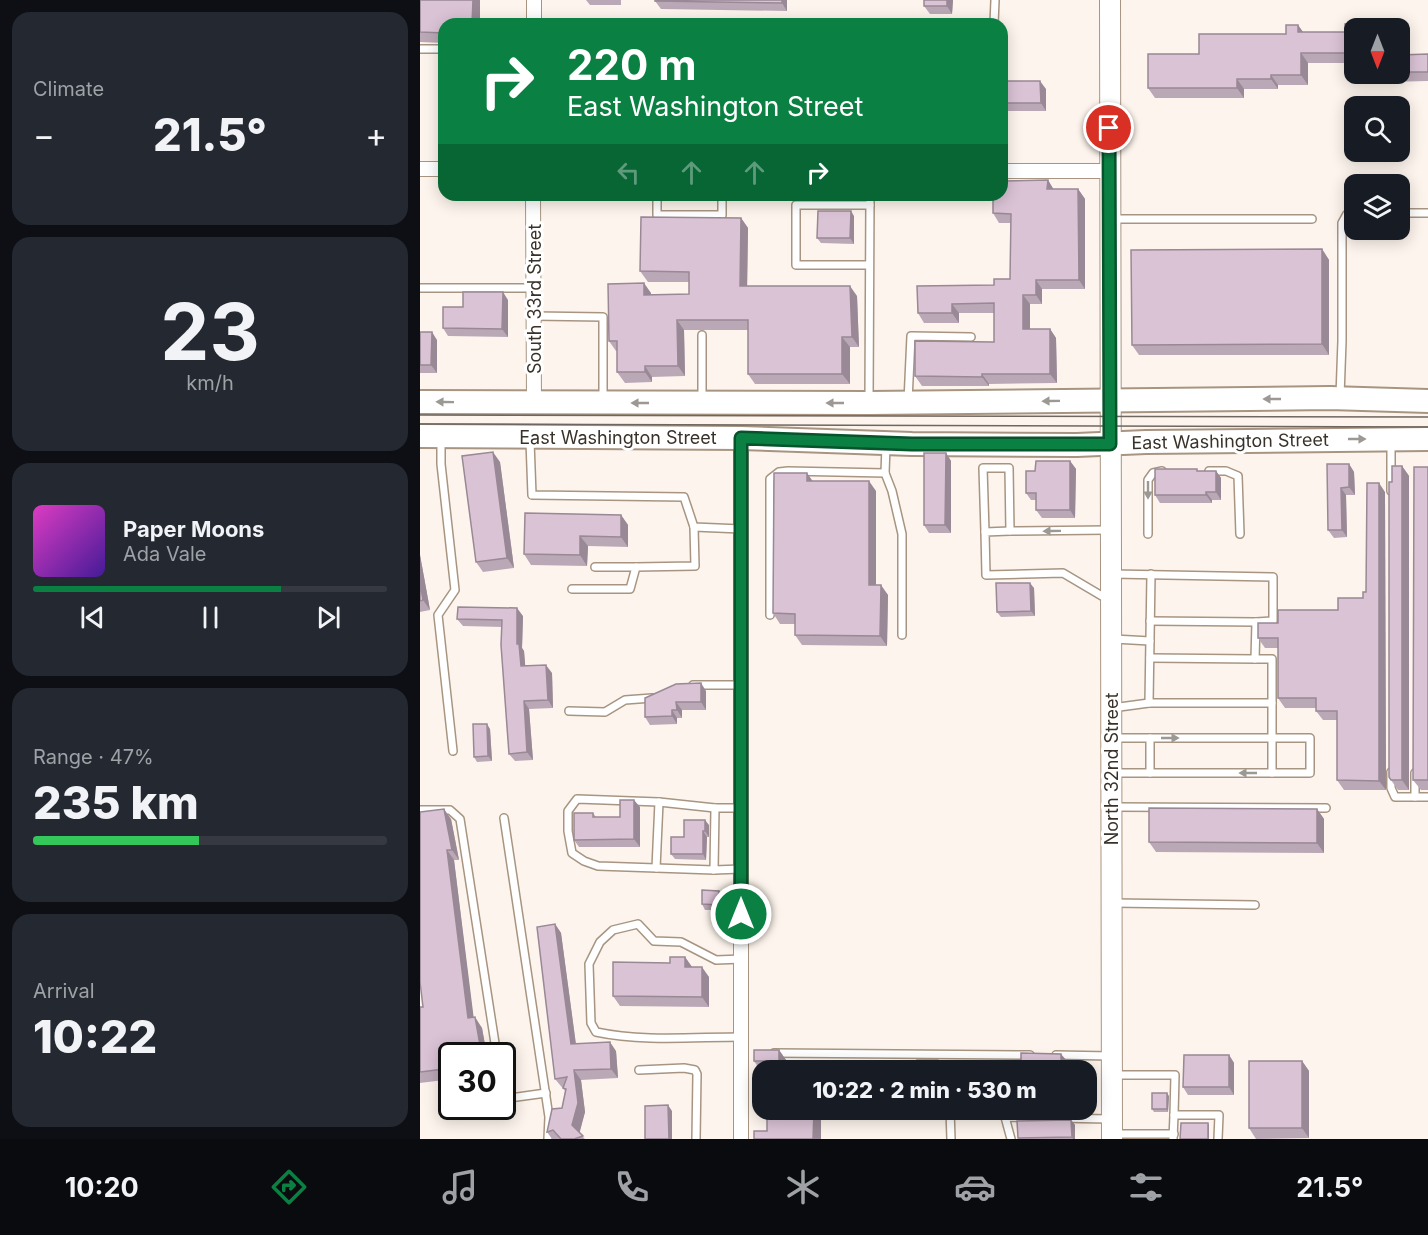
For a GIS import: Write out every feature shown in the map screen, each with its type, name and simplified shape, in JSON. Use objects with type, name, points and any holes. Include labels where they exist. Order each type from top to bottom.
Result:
[{"type":"main road","name":"North 32nd Street","points":[[1110,0],[1112,1131]]},
{"type":"main road","name":"East Washington Street","points":[[420,402],[869,404],[1340,398],[1428,401]]},
{"type":"main road","name":"East Washington Street","points":[[430,436],[741,438],[886,443],[1077,445],[1428,439]]},
{"type":"street","points":[[534,0],[534,18]]},
{"type":"street","points":[[420,169],[438,169]]},
{"type":"street","points":[[1008,171],[1109,171]]},
{"type":"street","name":"South 33rd Street","points":[[533,201],[534,403]]},
{"type":"street","points":[[741,438],[742,1037],[745,1053],[741,1139]]},
{"type":"lane","points":[[994,0],[994,18]]},
{"type":"lane","points":[[420,49],[438,49]]},
{"type":"lane","points":[[657,201],[657,215],[722,215],[722,201]]},
{"type":"lane","points":[[869,404],[870,201]]},
{"type":"lane","points":[[869,265],[796,265],[796,205],[870,205]]},
{"type":"lane","points":[[1410,213],[1428,213]]},
{"type":"lane","points":[[1109,219],[1312,219]]},
{"type":"lane","points":[[1340,398],[1342,223],[1344,219]]},
{"type":"lane","points":[[420,288],[534,288]]},
{"type":"lane","points":[[534,316],[603,317],[603,404]]},
{"type":"lane","points":[[702,336],[702,403]]},
{"type":"lane","points":[[908,403],[911,336],[971,337]]},
{"type":"lane","points":[[430,436],[441,464],[455,590],[438,615],[453,751]]},
{"type":"lane","points":[[530,436],[532,495],[684,497],[694,527],[695,566],[595,567]]},
{"type":"lane","points":[[1391,439],[1391,496]]},
{"type":"lane","points":[[886,443],[885,473],[902,534],[902,634]]},
{"type":"lane","points":[[1010,531],[1009,468],[983,468],[986,575],[1063,573],[1111,601]]},
{"type":"lane","points":[[770,615],[770,479],[779,472],[788,471],[885,473]]},
{"type":"lane","points":[[1148,534],[1148,480],[1156,471],[1168,471]]},
{"type":"lane","points":[[1203,471],[1226,471],[1238,477],[1240,534]]},
{"type":"lane","points":[[694,527],[741,529]]},
{"type":"lane","points":[[985,532],[1111,530]]},
{"type":"lane","points":[[572,589],[630,590],[636,567]]},
{"type":"lane","points":[[1111,574],[1274,577],[1274,621],[1150,621]]},
{"type":"lane","points":[[1149,703],[1151,574]]},
{"type":"lane","points":[[1255,659],[1256,622]]},
{"type":"lane","points":[[1111,639],[1150,641]]},
{"type":"lane","points":[[1150,658],[1272,659],[1272,772]]},
{"type":"lane","points":[[680,686],[742,685]]},
{"type":"lane","points":[[569,711],[605,712],[625,699],[649,699],[660,695]]},
{"type":"lane","points":[[1111,708],[1149,703],[1272,703]]},
{"type":"lane","points":[[1111,738],[1310,738],[1310,773],[1111,773]]},
{"type":"lane","points":[[1150,738],[1150,773]]},
{"type":"lane","points":[[1415,762],[1415,797]]},
{"type":"lane","points":[[1391,765],[1391,788],[1395,797],[1428,797]]},
{"type":"lane","points":[[741,870],[598,866],[572,853],[568,831],[568,811],[578,799],[742,808]]},
{"type":"lane","points":[[656,868],[659,802]]},
{"type":"lane","points":[[1111,807],[1326,808]]},
{"type":"lane","points":[[714,870],[715,808]]},
{"type":"lane","points":[[420,810],[450,810],[460,819],[495,1042]]},
{"type":"lane","points":[[504,818],[546,1094],[549,1117],[548,1139]]},
{"type":"lane","points":[[1111,903],[1254,905]]},
{"type":"lane","points":[[742,959],[716,960],[681,942],[654,941],[638,924],[613,930],[600,942],[589,964],[591,1023],[596,1032],[612,1036],[742,1037]]},
{"type":"lane","points":[[768,1053],[1039,1055]]},
{"type":"lane","points":[[1011,1139],[1005,1117],[1174,1137],[1175,1075],[1051,1055]]},
{"type":"lane","points":[[639,1070],[684,1068],[695,1070],[697,1074],[696,1139]]},
{"type":"lane","points":[[516,1097],[546,1094]]},
{"type":"lane","points":[[1174,1115],[1219,1115],[1218,1139]]},
{"type":"lane","points":[[950,1120],[951,1139]]},
{"type":"building","points":[[420,0],[473,0],[472,18],[438,18],[438,33],[420,32]]},
{"type":"building","points":[[782,0],[782,3],[655,1]]},
{"type":"building","points":[[924,0],[947,0],[947,6],[924,6]]},
{"type":"building","points":[[1286,25],[1298,25],[1298,32],[1344,32],[1344,53],[1301,53],[1301,75],[1271,75],[1271,79],[1237,79],[1237,88],[1148,88],[1148,54],[1199,54],[1199,34],[1286,34]]},
{"type":"building","points":[[1428,54],[1428,72],[1410,72],[1410,55]]},
{"type":"building","points":[[1008,81],[1040,81],[1041,103],[1008,103]]},
{"type":"building","points":[[1048,180],[1047,189],[1078,189],[1079,280],[1036,280],[1036,295],[1023,295],[1023,329],[1050,329],[1050,374],[982,374],[982,377],[915,376],[915,341],[994,342],[994,303],[952,304],[952,313],[918,313],[917,286],[994,285],[994,279],[1010,279],[1011,214],[993,213],[993,201],[1008,201],[1008,181]]},
{"type":"building","points":[[818,211],[851,211],[850,238],[817,238]]},
{"type":"building","points":[[641,217],[741,218],[740,286],[850,286],[852,337],[842,337],[842,374],[748,374],[748,320],[677,320],[678,366],[645,366],[645,372],[617,372],[617,341],[609,341],[608,284],[644,283],[644,295],[689,294],[689,272],[640,271]]},
{"type":"building","points":[[1322,249],[1322,344],[1132,345],[1131,250]]},
{"type":"building","points":[[463,292],[503,292],[502,329],[443,328],[443,307],[463,307]]},
{"type":"building","points":[[420,332],[432,332],[431,365],[420,365]]},
{"type":"building","points":[[493,452],[507,558],[476,562],[462,456]]},
{"type":"building","points":[[924,453],[946,453],[945,525],[924,525]]},
{"type":"building","points":[[1036,461],[1070,461],[1070,510],[1036,510],[1036,493],[1026,493],[1026,471],[1035,471]]},
{"type":"building","points":[[1327,464],[1349,464],[1349,487],[1341,488],[1342,530],[1328,530]]},
{"type":"building","points":[[1392,466],[1402,466],[1402,780],[1391,780],[1389,777],[1389,482],[1392,482]]},
{"type":"building","points":[[1414,467],[1428,467],[1428,780],[1413,780]]},
{"type":"building","points":[[1155,469],[1216,471],[1216,492],[1206,492],[1206,495],[1155,495]]},
{"type":"building","points":[[774,473],[807,473],[807,481],[869,481],[869,585],[881,585],[880,636],[795,635],[795,614],[773,613]]},
{"type":"building","points":[[1367,483],[1379,483],[1379,781],[1337,780],[1337,711],[1316,711],[1316,698],[1278,698],[1278,638],[1258,638],[1258,623],[1278,623],[1278,610],[1338,610],[1338,598],[1363,598],[1363,592],[1366,592]]},
{"type":"building","points":[[525,513],[621,515],[621,537],[580,536],[580,555],[524,554]]},
{"type":"building","points":[[420,583],[423,600],[420,601]]},
{"type":"building","points":[[996,583],[1030,583],[1031,611],[997,612]]},
{"type":"building","points":[[458,607],[517,608],[517,644],[519,644],[521,666],[546,665],[548,700],[524,701],[527,752],[509,754],[501,645],[502,620],[457,619]]},
{"type":"building","points":[[701,683],[701,702],[676,702],[677,710],[672,710],[672,716],[645,717],[645,698],[676,684]]},
{"type":"building","points":[[473,724],[487,724],[488,756],[474,757]]},
{"type":"building","points":[[620,800],[634,800],[634,839],[574,840],[574,813],[593,813],[593,817],[620,817]]},
{"type":"building","points":[[1149,808],[1317,809],[1317,843],[1149,842]]},
{"type":"building","points":[[444,809],[452,850],[447,850],[468,1018],[475,1017],[479,1042],[438,1042],[438,1070],[420,1072],[420,1007],[423,1007],[420,982],[420,812]]},
{"type":"building","points":[[684,820],[705,820],[703,854],[671,854],[671,837],[684,837]]},
{"type":"building","points":[[702,890],[719,891],[719,905],[702,904]]},
{"type":"building","points":[[555,924],[571,1044],[610,1042],[611,1069],[574,1070],[578,1103],[572,1125],[583,1136],[574,1139],[561,1139],[553,1130],[547,1132],[552,1109],[562,1108],[566,1089],[563,1088],[567,1077],[555,1079],[537,927]]},
{"type":"building","points":[[670,957],[685,957],[685,967],[702,967],[702,997],[613,996],[613,962],[670,963]]},
{"type":"building","points":[[754,1050],[779,1050],[779,1060],[754,1060]]},
{"type":"building","points":[[1021,1053],[1061,1054],[1061,1060],[1021,1060]]},
{"type":"building","points":[[1184,1055],[1229,1055],[1229,1087],[1183,1087]]},
{"type":"building","points":[[1249,1061],[1302,1061],[1302,1128],[1249,1128]]},
{"type":"building","points":[[1152,1093],[1167,1093],[1167,1109],[1152,1109]]},
{"type":"building","points":[[668,1105],[669,1139],[645,1139],[645,1106]]},
{"type":"building","points":[[767,1120],[814,1120],[813,1139],[754,1139],[754,1131],[767,1131]]},
{"type":"building","points":[[1071,1120],[1072,1137],[1018,1138],[1017,1121]]},
{"type":"building","points":[[1181,1123],[1208,1123],[1208,1139],[1180,1139]]},
{"type":"tram line","points":[[420,415],[1428,417]]},
{"type":"tram line","points":[[420,424],[1428,427]]},
{"type":"route","points":[[741,914],[741,438],[912,444],[1110,444],[1109,128]]}]
